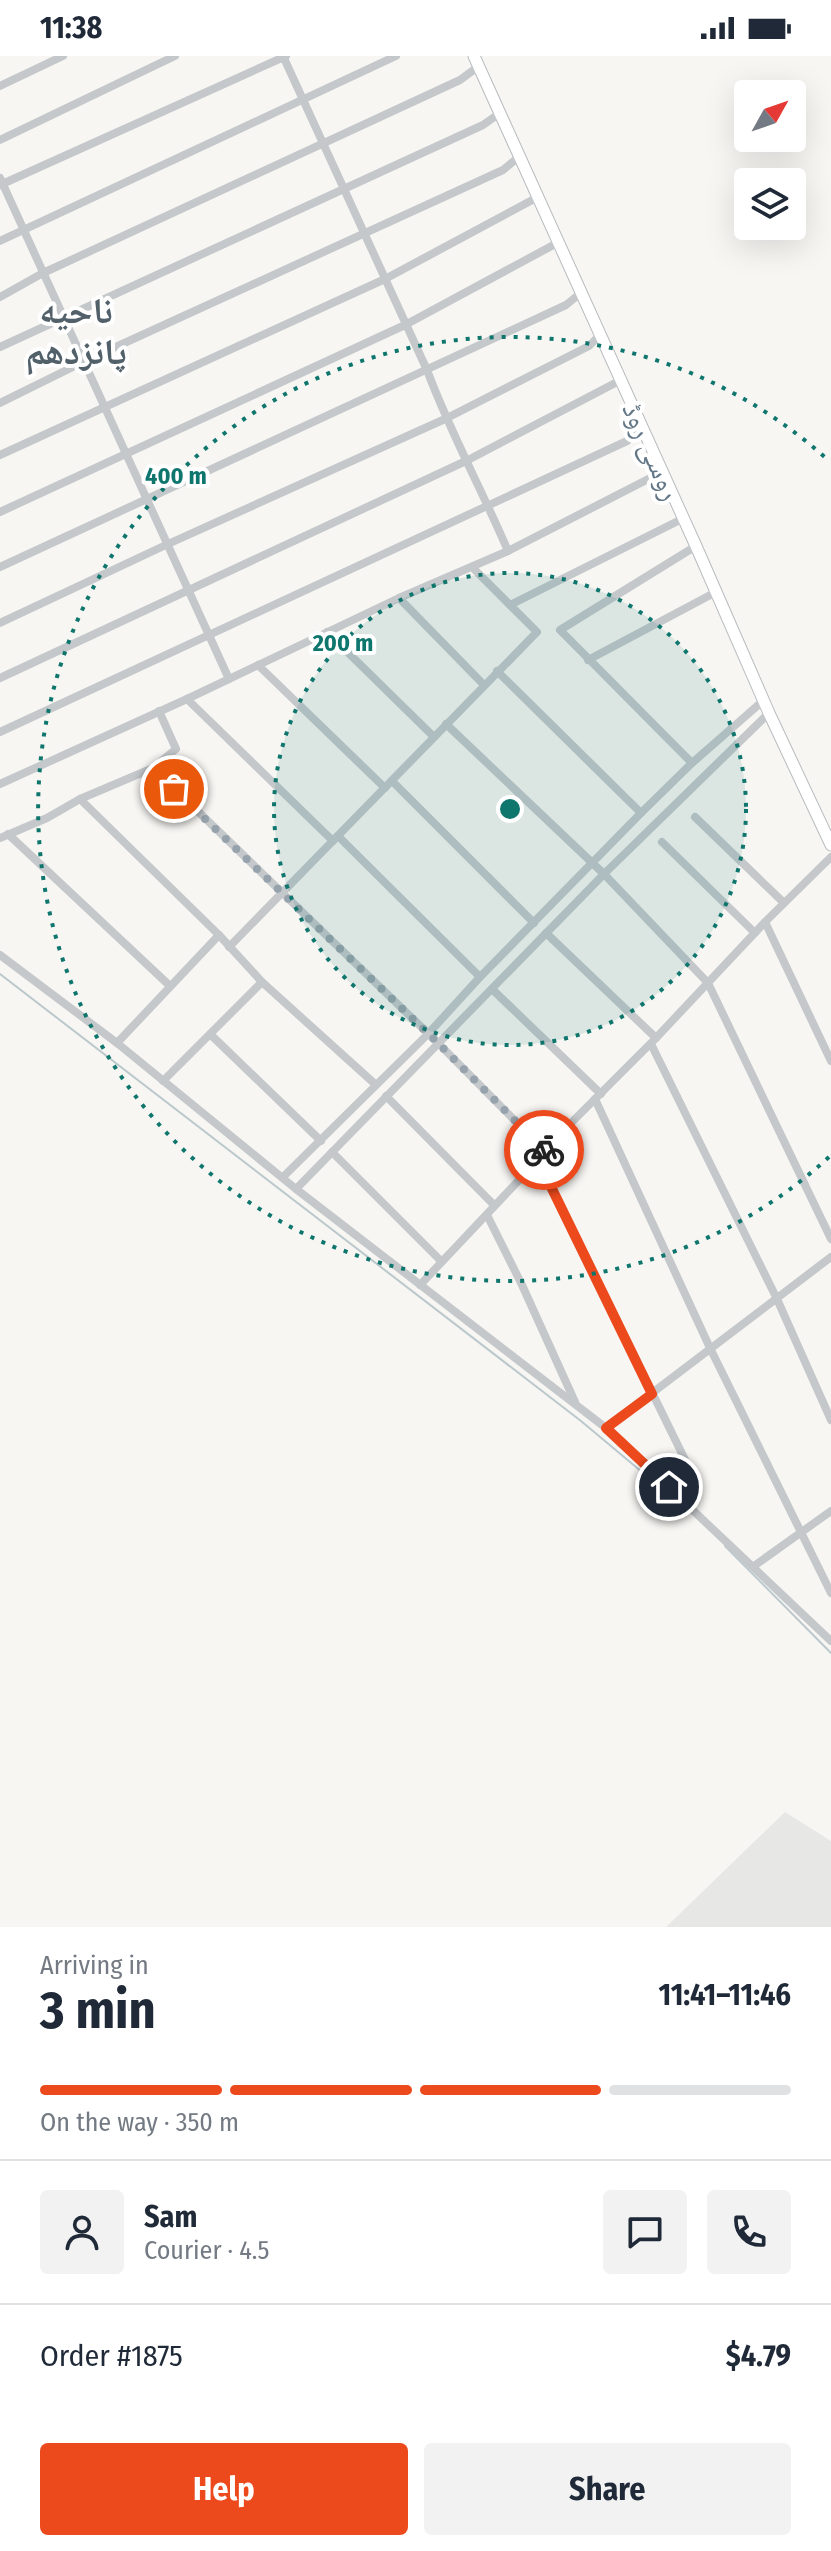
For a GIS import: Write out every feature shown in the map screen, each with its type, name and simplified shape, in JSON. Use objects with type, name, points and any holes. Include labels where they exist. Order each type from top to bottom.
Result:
[{"type":"main road","name":"روسی روڈ","points":[[477,61],[831,845]]},
{"type":"street","points":[[0,86],[63,56]]},
{"type":"street","points":[[0,140],[175,56]]},
{"type":"street","points":[[229,679],[1,182],[284,56],[427,370],[445,419],[468,460],[508,551]]},
{"type":"street","points":[[0,241],[396,56]]},
{"type":"street","points":[[0,297],[43,273],[460,80],[477,61]]},
{"type":"street","points":[[0,347],[483,125],[500,113]]},
{"type":"street","points":[[0,403],[503,170],[520,156]]},
{"type":"street","points":[[0,455],[385,279],[538,197]]},
{"type":"street","points":[[0,512],[405,325],[559,242]]},
{"type":"street","points":[[0,567],[566,305],[582,292]]},
{"type":"street","points":[[0,623],[445,419],[589,346],[601,334]]},
{"type":"street","points":[[0,678],[468,460],[621,380]]},
{"type":"street","points":[[0,732],[627,441],[641,425]]},
{"type":"street","points":[[0,784],[399,598],[508,551],[662,472]]},
{"type":"street","points":[[510,605],[682,519]]},
{"type":"street","points":[[692,763],[560,630],[696,546]]},
{"type":"street","points":[[229,947],[537,632],[472,567]]},
{"type":"street","points":[[588,660],[716,592]]},
{"type":"street","points":[[399,598],[484,685]]},
{"type":"street","points":[[327,632],[434,737]]},
{"type":"street","points":[[258,665],[534,923]]},
{"type":"street","points":[[497,671],[641,813]]},
{"type":"street","points":[[187,699],[480,977]]},
{"type":"street","points":[[283,1177],[428,1034],[641,813],[764,700]]},
{"type":"street","points":[[159,711],[176,749],[153,768],[4,836],[170,986]]},
{"type":"street","points":[[296,1189],[604,874],[769,713]]},
{"type":"street","points":[[446,724],[604,874],[708,983],[831,1239]]},
{"type":"street","points":[[153,768],[439,1044],[544,1150]]},
{"type":"street","points":[[80,799],[219,935],[262,982],[375,1084]]},
{"type":"street","points":[[695,817],[783,902]]},
{"type":"street","points":[[662,842],[755,933]]},
{"type":"street","points":[[420,1285],[544,1150],[654,1041],[783,902],[831,857]]},
{"type":"street","points":[[765,922],[831,1061]]},
{"type":"street","points":[[546,933],[654,1041],[831,1420]]},
{"type":"street","points":[[117,1043],[219,935]]},
{"type":"street","points":[[0,955],[117,1043],[296,1189],[606,1428],[831,1641]]},
{"type":"street","points":[[163,1081],[262,982]]},
{"type":"street","points":[[492,989],[598,1096],[710,1348],[831,1593]]},
{"type":"street","points":[[210,1034],[321,1141]]},
{"type":"street","points":[[386,1096],[494,1205]]},
{"type":"street","points":[[332,1152],[441,1261]]},
{"type":"street","points":[[538,1160],[693,1476]]},
{"type":"street","points":[[487,1215],[576,1405]]},
{"type":"street","points":[[606,1428],[831,1257]]},
{"type":"street","points":[[754,1566],[831,1511]]},
{"type":"shaded area","points":[[785,1812],[831,1841],[831,1927],[666,1927]]},
{"type":"waterway","points":[[0,974],[581,1421],[685,1508]]},
{"type":"waterway","points":[[725,1546],[831,1653]]},
{"type":"way so far","points":[[174,789],[439,1044],[544,1150]]},
{"type":"district","name":"ناحیه پانزدهم","points":[[76,330]]},
{"type":"route","points":[[544,1150],[538,1160],[652,1394],[606,1428],[669,1487]]}]
